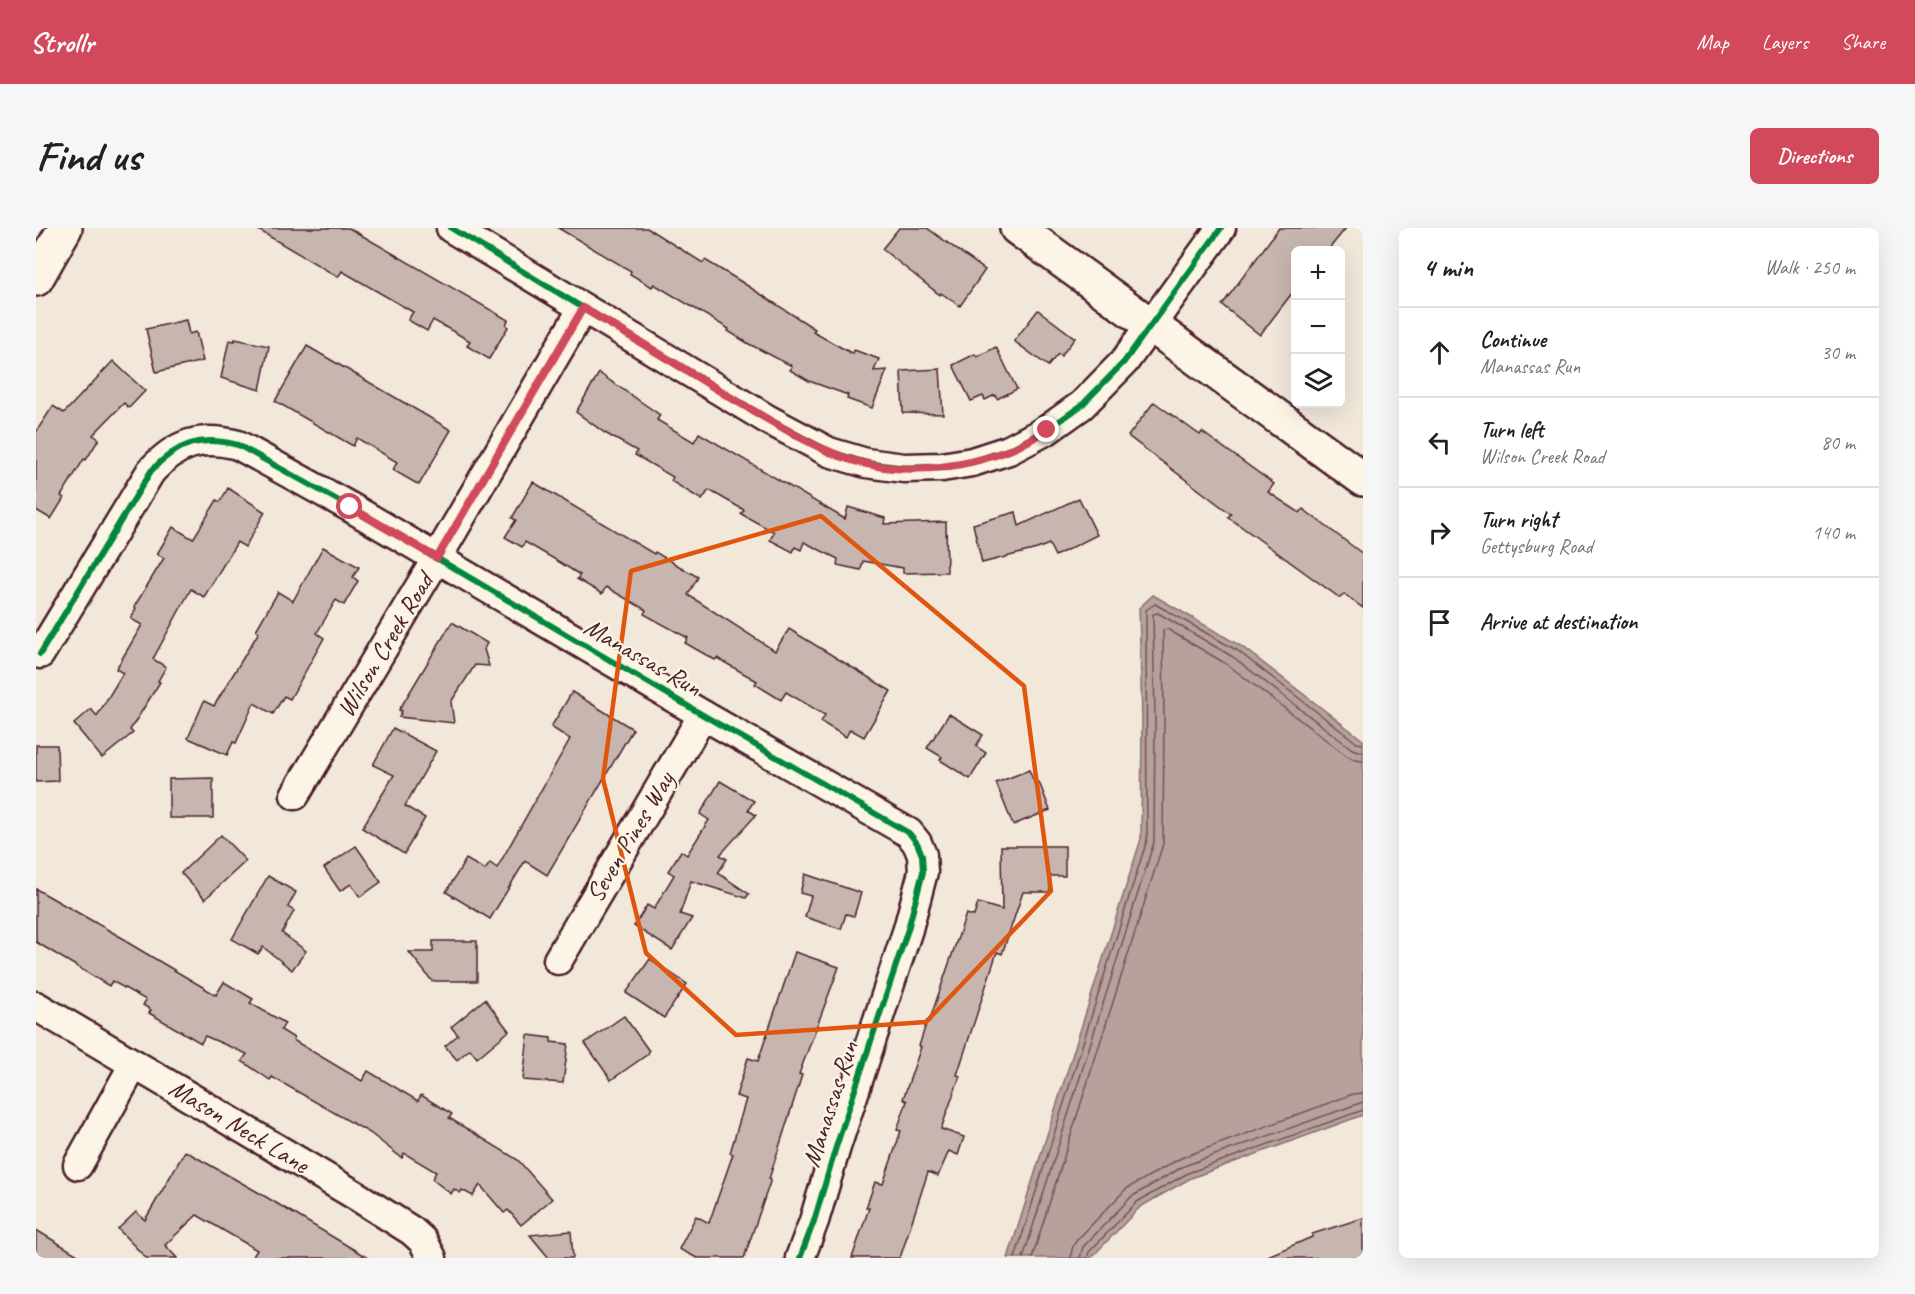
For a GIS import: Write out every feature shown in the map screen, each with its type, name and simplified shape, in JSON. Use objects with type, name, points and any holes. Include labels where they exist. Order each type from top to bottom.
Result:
[{"type":"street","points":[[36,279],[65,228]]},
{"type":"street","points":[[451,228],[767,419],[829,452],[866,463],[904,468],[942,467],[972,462],[1009,450],[1047,430],[1082,405],[1113,375],[1221,228]]},
{"type":"street","points":[[1017,228],[1363,479]]},
{"type":"street","name":"Wilson Creek Road","points":[[295,795],[583,308]]},
{"type":"street","name":"Manassas Run","points":[[40,654],[151,471],[180,447],[201,441],[222,441],[238,445],[350,507],[703,715],[909,832],[927,838],[922,855],[923,872],[908,929],[800,1258]]},
{"type":"street","name":"Seven Pines Way","points":[[558,960],[703,715]]},
{"type":"street","name":"Mason Neck Lane","points":[[36,1006],[403,1225],[423,1241],[432,1258]]},
{"type":"street","points":[[78,1165],[134,1064]]},
{"type":"highlighted area","points":[[821,516],[1024,686],[1051,891],[926,1022],[736,1035],[646,953],[603,779],[631,571]]},
{"type":"water","points":[[1153,595],[1241,646],[1363,740],[1363,1115],[1191,1178],[1140,1207],[1091,1258],[1008,1258],[1141,839],[1142,720],[1139,608]]},
{"type":"building","points":[[255,228],[349,228],[508,320],[506,325],[508,327],[489,359],[467,346],[470,341],[433,320],[427,331],[408,320],[413,312],[342,271],[338,277]]},
{"type":"building","points":[[558,228],[647,228],[703,263],[705,260],[740,281],[815,329],[813,332],[853,354],[854,350],[879,359],[874,371],[887,370],[872,408],[847,399],[848,395],[809,381],[790,370],[792,366],[749,344],[728,331],[729,329],[654,284],[652,287],[630,274],[631,271]]},
{"type":"building","points":[[899,228],[927,228],[985,270],[960,306],[941,293],[940,295],[882,249]]},
{"type":"building","points":[[1279,228],[1346,228],[1331,246],[1291,246],[1291,295],[1260,335],[1222,305]]},
{"type":"building","points":[[1038,310],[1075,338],[1061,356],[1058,354],[1048,366],[1014,341]]},
{"type":"building","points":[[186,320],[189,334],[196,332],[203,361],[156,372],[146,329]]},
{"type":"building","points":[[235,339],[269,346],[260,390],[221,378],[229,340],[235,341]]},
{"type":"building","points":[[307,346],[451,430],[419,485],[393,470],[397,462],[357,438],[353,446],[275,401]]},
{"type":"building","points":[[996,347],[1017,389],[997,399],[995,395],[985,400],[983,396],[971,401],[953,365],[975,354],[977,357]]},
{"type":"building","points":[[113,361],[145,391],[129,408],[124,403],[93,435],[99,439],[61,496],[64,498],[51,519],[36,510],[36,432],[53,406],[64,413]]},
{"type":"building","points":[[940,369],[943,414],[903,413],[901,371]]},
{"type":"building","points":[[599,373],[660,415],[657,420],[694,442],[699,433],[845,519],[848,507],[885,518],[884,524],[946,522],[947,572],[903,573],[903,568],[863,561],[861,570],[837,565],[838,559],[804,542],[801,550],[795,547],[793,552],[770,540],[774,532],[741,514],[744,510],[709,490],[702,500],[671,481],[673,477],[635,455],[637,451],[605,433],[576,412]]},
{"type":"building","points":[[1154,402],[1200,435],[1202,432],[1274,484],[1268,492],[1300,513],[1303,509],[1363,554],[1363,608],[1344,594],[1340,598],[1228,517],[1231,514],[1128,436]]},
{"type":"building","points":[[533,482],[654,554],[655,552],[698,577],[688,595],[775,651],[789,629],[891,691],[864,737],[850,729],[846,737],[821,722],[825,715],[786,692],[781,700],[755,684],[757,681],[685,643],[688,638],[644,614],[646,610],[606,587],[602,594],[577,579],[580,575],[561,563],[525,542],[522,547],[505,537],[516,520],[512,518]]},
{"type":"building","points":[[228,488],[265,512],[245,547],[237,542],[204,597],[191,589],[153,659],[166,667],[158,681],[160,682],[130,730],[133,733],[102,758],[74,724],[91,709],[97,716],[123,673],[116,669],[142,625],[131,619],[136,608],[134,607],[164,558],[157,554],[173,527],[193,539],[217,500],[220,502]]},
{"type":"building","points":[[1079,498],[1097,535],[1055,556],[1049,544],[982,563],[973,524],[1016,512],[1019,526]]},
{"type":"building","points":[[323,547],[359,567],[353,577],[358,581],[344,605],[336,600],[317,633],[324,638],[290,699],[284,696],[273,714],[254,703],[236,743],[233,742],[227,755],[188,738],[204,701],[214,706],[259,632],[256,630],[278,592],[293,601]]},
{"type":"building","points":[[452,622],[487,643],[484,649],[489,666],[475,665],[451,702],[454,723],[399,717],[402,711],[399,710]]},
{"type":"building","points":[[572,692],[633,729],[547,875],[525,861],[490,919],[446,892],[466,859],[485,870],[490,863],[497,868],[570,739],[551,727]]},
{"type":"building","points":[[949,714],[983,735],[976,746],[986,753],[970,779],[940,760],[942,757],[927,748]]},
{"type":"building","points":[[393,728],[436,751],[405,806],[425,818],[404,854],[362,828],[394,775],[373,765]]},
{"type":"building","points":[[36,745],[57,745],[58,781],[36,782]]},
{"type":"building","points":[[1029,770],[1035,784],[1039,782],[1050,810],[1013,825],[996,783]]},
{"type":"building","points":[[213,778],[213,818],[169,818],[169,779]]},
{"type":"building","points":[[720,781],[754,801],[748,810],[756,815],[720,855],[727,859],[718,873],[749,894],[746,898],[691,881],[680,914],[692,918],[672,950],[634,926],[647,905],[654,909],[674,875],[668,871],[681,851],[687,855],[709,820],[700,814]]},
{"type":"building","points":[[221,835],[246,861],[205,899],[181,873]]},
{"type":"building","points":[[356,846],[381,882],[360,897],[351,884],[340,891],[324,868]]},
{"type":"building","points":[[1001,846],[1065,846],[1065,876],[1050,876],[1050,892],[1023,892],[1002,954],[997,952],[957,1075],[960,1076],[941,1129],[964,1137],[958,1155],[949,1151],[938,1176],[928,1172],[900,1258],[852,1258],[875,1182],[883,1184],[901,1131],[897,1130],[907,1101],[903,1099],[921,1047],[919,1046],[927,1021],[929,1022],[966,914],[974,916],[978,903],[1002,910]]},
{"type":"building","points":[[805,874],[861,893],[854,916],[846,914],[841,929],[805,917],[811,896],[800,893]]},
{"type":"building","points":[[268,876],[296,892],[288,907],[294,911],[282,933],[306,951],[292,970],[263,947],[258,954],[232,939]]},
{"type":"building","points":[[36,889],[216,995],[224,982],[253,999],[250,1003],[285,1023],[281,1030],[294,1038],[293,1040],[362,1081],[368,1071],[418,1101],[421,1095],[452,1114],[449,1118],[518,1160],[552,1199],[521,1225],[508,1210],[504,1213],[480,1185],[473,1196],[462,1190],[460,1193],[454,1189],[451,1194],[432,1179],[436,1172],[404,1153],[402,1158],[370,1133],[272,1077],[270,1080],[242,1061],[247,1054],[205,1036],[201,1043],[149,1013],[151,1010],[143,1005],[146,1000],[112,981],[109,986],[36,942]]},
{"type":"building","points":[[433,941],[477,941],[477,981],[432,981],[409,952],[433,952]]},
{"type":"building","points":[[795,952],[839,967],[799,1074],[802,1075],[769,1179],[771,1179],[744,1258],[697,1258],[679,1249],[696,1216],[709,1223],[733,1154],[730,1153],[746,1099],[736,1096],[748,1058],[758,1061]]},
{"type":"building","points":[[650,959],[687,984],[664,1018],[626,993]]},
{"type":"building","points":[[485,999],[509,1031],[477,1058],[470,1049],[457,1060],[445,1046],[458,1035],[451,1027]]},
{"type":"building","points":[[624,1016],[649,1051],[611,1080],[585,1043]]},
{"type":"building","points":[[528,1035],[551,1038],[551,1042],[568,1044],[563,1083],[523,1080]]},
{"type":"building","points":[[185,1151],[368,1258],[252,1258],[257,1250],[197,1215],[165,1245],[177,1258],[146,1258],[118,1229],[136,1212],[145,1220]]},
{"type":"building","points":[[1363,1218],[1363,1258],[1263,1258],[1312,1237],[1312,1234]]},
{"type":"building","points":[[36,1230],[83,1258],[36,1258]]},
{"type":"building","points":[[571,1231],[573,1258],[549,1258],[530,1235]]},
{"type":"cycle path","points":[[451,228],[767,419],[829,452],[866,463],[904,468],[942,467],[972,462],[1009,450],[1047,430],[1082,405],[1124,362],[1221,228]]},
{"type":"cycle path","points":[[40,654],[151,471],[170,454],[190,444],[201,441],[225,442],[238,445],[350,507],[703,715],[909,833],[917,843],[922,855],[923,872],[908,929],[800,1258]]},
{"type":"route","points":[[350,507],[437,558],[583,308],[767,419],[829,452],[866,463],[904,468],[942,467],[972,462],[1009,450],[1047,430]]}]
